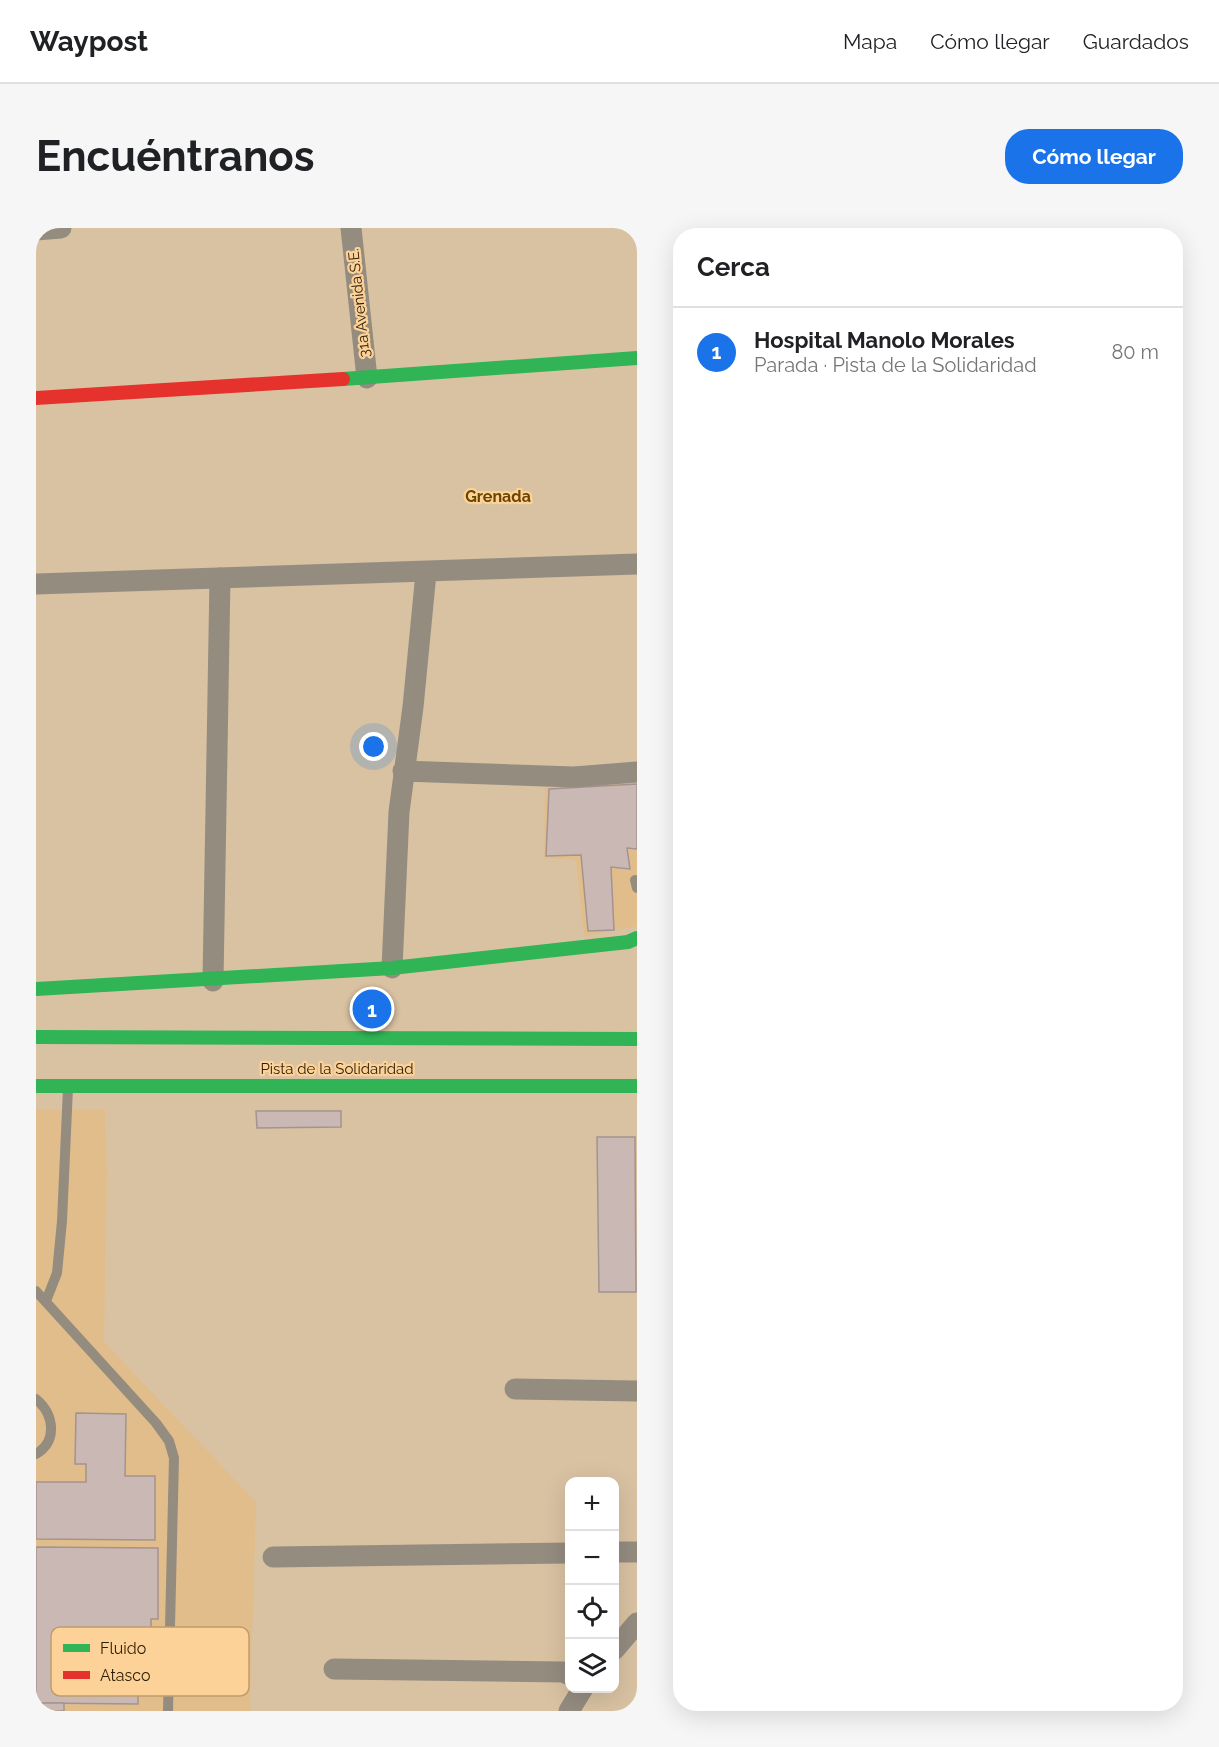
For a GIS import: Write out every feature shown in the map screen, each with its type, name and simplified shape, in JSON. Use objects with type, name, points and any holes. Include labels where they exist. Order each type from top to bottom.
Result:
[{"type":"street","points":[[36,230],[61,228]]},
{"type":"street","name":"31a Avenida S.E.","points":[[351,228],[367,378]]},
{"type":"street","points":[[36,398],[367,378],[637,358]]},
{"type":"street","points":[[36,584],[426,573],[637,564]]},
{"type":"street","points":[[392,968],[403,771],[413,708],[426,573]]},
{"type":"street","points":[[213,981],[220,578]]},
{"type":"street","points":[[403,771],[574,777],[637,772]]},
{"type":"street","points":[[36,989],[213,981],[392,968],[628,942],[637,938]]},
{"type":"street","name":"Pista de la Solidaridad","points":[[36,1037],[637,1039]]},
{"type":"street","name":"Pista de la Solidaridad","points":[[36,1086],[637,1086]]},
{"type":"street","points":[[515,1389],[637,1391]]},
{"type":"street","points":[[619,1552],[637,1552]]},
{"type":"street","points":[[273,1557],[565,1553]]},
{"type":"street","points":[[619,1645],[637,1623]]},
{"type":"street","points":[[334,1669],[565,1673]]},
{"type":"street","points":[[569,1711],[580,1693]]},
{"type":"lane","points":[[46,1301],[57,1273],[63,1221],[68,1085]]},
{"type":"lane","points":[[36,1291],[156,1423],[169,1441],[174,1458],[170,1627]]},
{"type":"lane","points":[[36,1400],[44,1406],[52,1424],[47,1444],[36,1454]]},
{"type":"lane","points":[[168,1696],[168,1711]]},
{"type":"shaded area","points":[[637,778],[637,926],[584,936],[576,860],[544,858],[545,784]]},
{"type":"shaded area","points":[[105,1109],[107,1172],[104,1342],[256,1502],[250,1711],[36,1711],[36,1110]]},
{"type":"building","points":[[637,784],[637,849],[627,848],[630,869],[611,867],[614,930],[588,931],[581,855],[546,856],[549,789]]},
{"type":"building","points":[[256,1111],[341,1111],[341,1127],[257,1128]]},
{"type":"building","points":[[597,1137],[635,1137],[636,1292],[599,1292]]},
{"type":"building","points":[[76,1413],[126,1414],[125,1476],[155,1476],[155,1540],[36,1539],[36,1482],[86,1482],[86,1464],[75,1464]]},
{"type":"building","points":[[36,1547],[158,1548],[158,1619],[151,1619],[151,1627],[51,1627],[51,1696],[138,1696],[138,1704],[36,1703]]},
{"type":"building","points":[[36,1703],[64,1703],[64,1711],[36,1711]]},
{"type":"traffic: fast","points":[[343,379],[637,358]]},
{"type":"traffic: fast","points":[[36,989],[392,968],[628,942],[637,938]]},
{"type":"traffic: fast","points":[[36,1037],[637,1039]]},
{"type":"traffic: fast","points":[[36,1086],[637,1086]]},
{"type":"traffic: jam","points":[[36,398],[343,379]]},
{"type":"place","name":"Hospital Manolo Morales","points":[[372,1009]]},
{"type":"district","name":"Grenada","points":[[498,496]]}]
